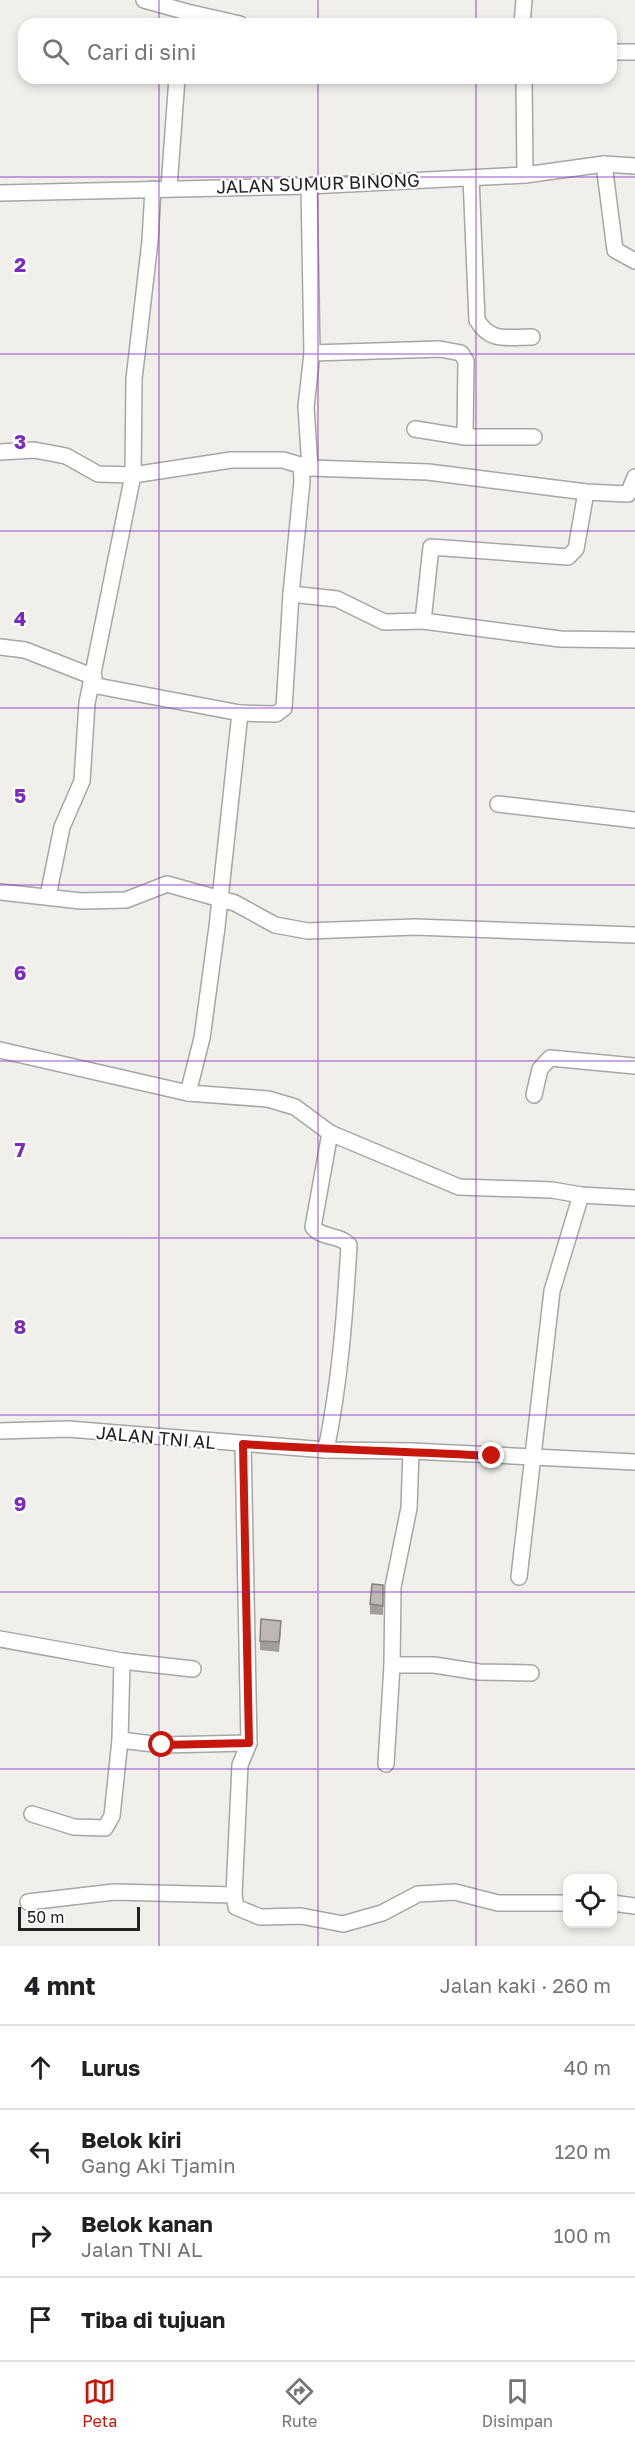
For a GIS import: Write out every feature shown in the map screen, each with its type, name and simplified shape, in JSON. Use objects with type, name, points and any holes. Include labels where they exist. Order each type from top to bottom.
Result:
[{"type":"street","points":[[144,0],[213,18]]},
{"type":"street","points":[[522,18],[524,0]]},
{"type":"street","points":[[617,52],[635,52]]},
{"type":"street","points":[[169,188],[177,84]]},
{"type":"street","points":[[524,84],[525,175]]},
{"type":"street","points":[[604,164],[615,250],[635,261]]},
{"type":"street","name":"JALAN SUMUR BINONG","points":[[0,193],[309,186],[525,175],[604,164],[635,166]]},
{"type":"street","points":[[471,178],[477,320],[483,330],[492,337],[532,337]]},
{"type":"street","points":[[0,647],[25,650],[93,681],[240,713],[276,714],[284,708],[291,594],[305,467],[306,406],[312,353],[309,186]]},
{"type":"street","points":[[48,896],[62,827],[82,781],[87,703],[133,475],[134,379],[150,241],[153,189]]},
{"type":"street","points":[[312,353],[440,349],[461,353],[466,362],[465,437]]},
{"type":"street","points":[[415,429],[465,437],[534,437]]},
{"type":"street","points":[[0,452],[34,450],[66,456],[98,474],[133,475],[231,460],[283,460],[305,467],[428,472],[586,492],[628,494],[635,477]]},
{"type":"street","points":[[423,621],[431,547],[568,557],[576,549],[586,492]]},
{"type":"street","points":[[291,594],[337,599],[384,622],[423,621],[560,639],[635,640]]},
{"type":"street","points":[[188,1093],[202,1038],[240,713]]},
{"type":"street","points":[[498,804],[635,820]]},
{"type":"street","points":[[0,892],[81,901],[126,900],[167,884],[235,903],[275,925],[308,931],[415,927],[635,935]]},
{"type":"street","points":[[0,1050],[188,1093],[268,1099],[295,1107],[330,1133],[459,1187],[552,1190],[581,1195],[635,1198]]},
{"type":"street","points":[[534,1095],[540,1069],[550,1058],[635,1066]]},
{"type":"street","points":[[326,1450],[341,1358],[349,1245],[342,1239],[321,1234],[313,1227],[330,1133]]},
{"type":"street","points":[[519,1577],[552,1291],[581,1195]]},
{"type":"street","name":"JALAN TNI AL","points":[[0,1431],[69,1429],[326,1450],[411,1451],[635,1462]]},
{"type":"street","points":[[243,1444],[249,1743],[240,1765],[234,1895],[236,1908],[260,1917],[301,1916],[343,1924],[382,1913],[418,1894],[455,1892],[498,1903],[563,1903]]},
{"type":"street","points":[[386,1764],[392,1665],[393,1587],[409,1508],[411,1451]]},
{"type":"street","points":[[0,1639],[122,1660],[193,1669]]},
{"type":"street","points":[[32,1814],[74,1827],[105,1828],[112,1816],[120,1740],[122,1660]]},
{"type":"street","points":[[392,1665],[434,1665],[479,1672],[531,1673]]},
{"type":"street","points":[[120,1740],[162,1745],[249,1743]]},
{"type":"street","points":[[28,1902],[114,1892],[234,1895]]},
{"type":"street","points":[[617,1904],[635,1906]]},
{"type":"building","points":[[372,1584],[383,1585],[383,1606],[370,1604]]},
{"type":"building","points":[[261,1619],[281,1621],[279,1642],[260,1641]]},
{"type":"route","points":[[162,1745],[249,1743],[243,1444],[326,1450],[411,1451],[492,1456]]}]
